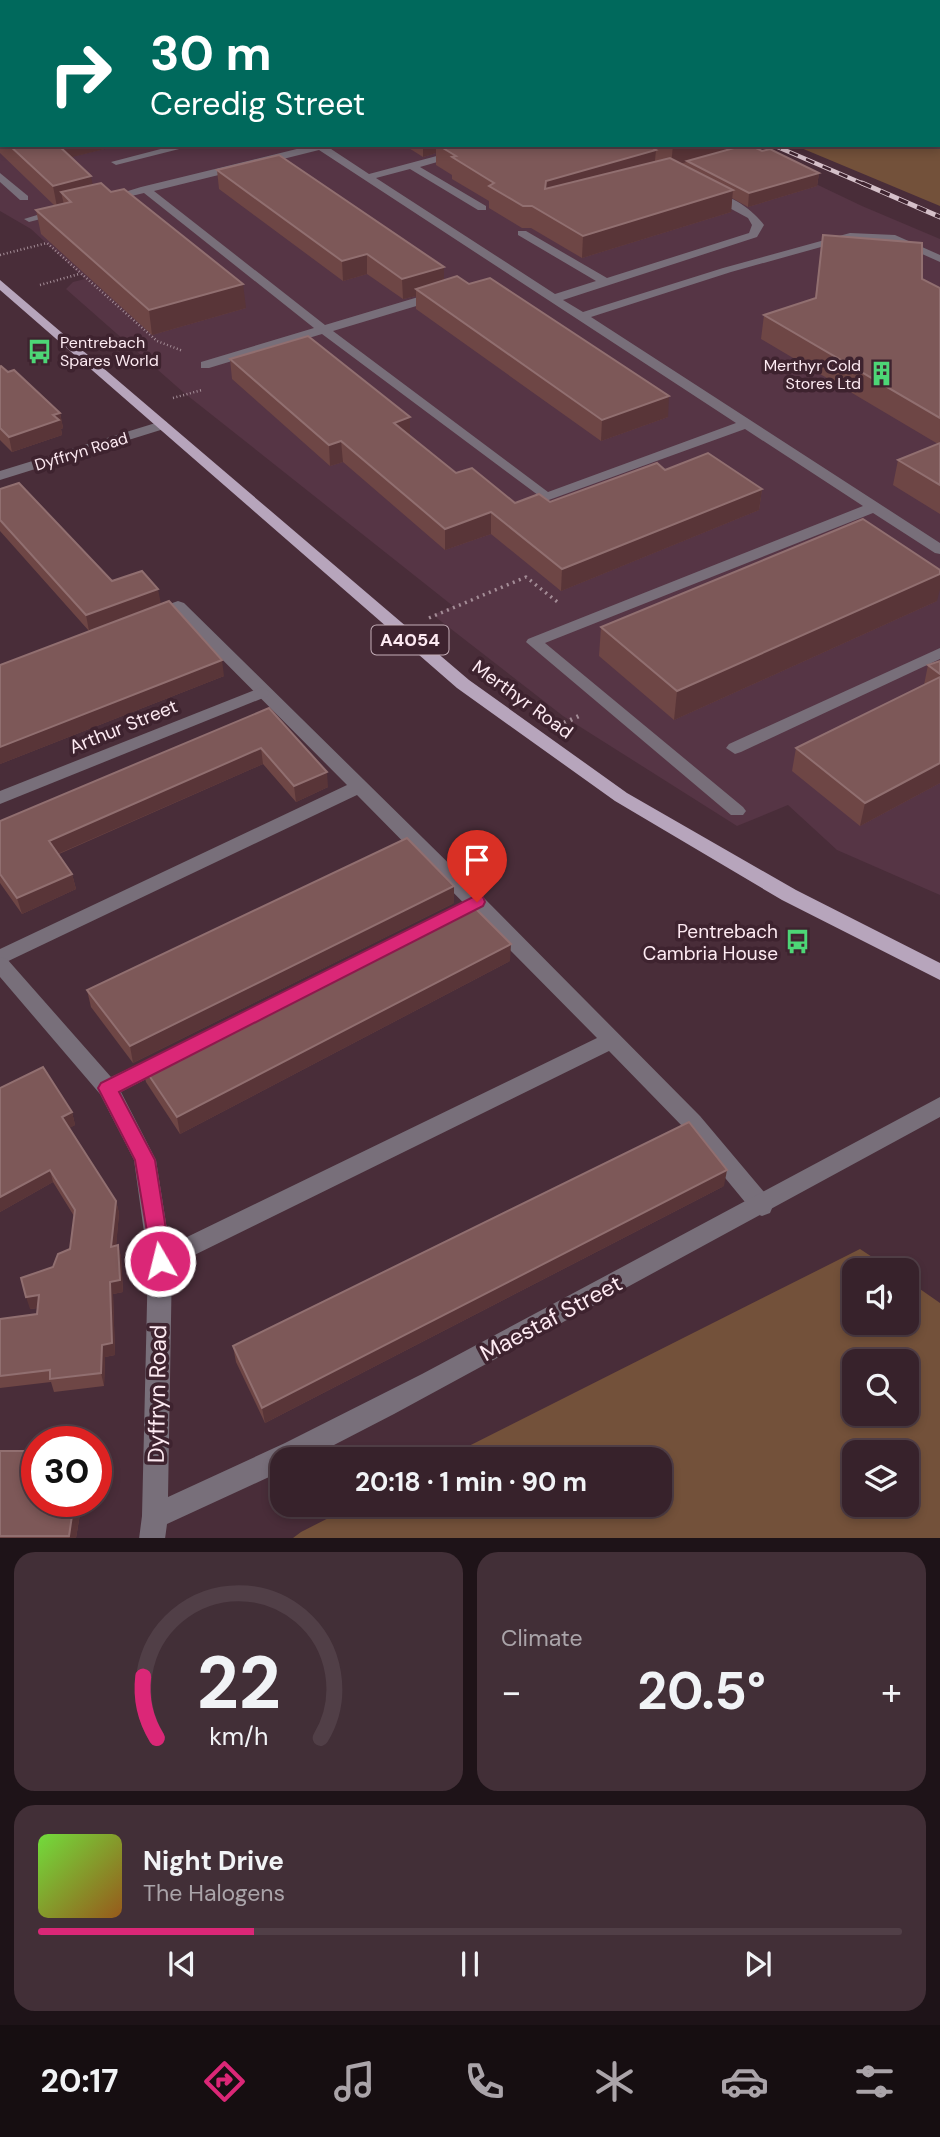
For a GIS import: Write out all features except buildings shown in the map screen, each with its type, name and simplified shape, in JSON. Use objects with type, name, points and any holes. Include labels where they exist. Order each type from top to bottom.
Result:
[{"type":"main road","name":"Merthyr Road","points":[[0,284],[398,631],[463,684],[534,736],[621,797],[789,895],[940,972]]},
{"type":"street","points":[[117,162],[181,147]]},
{"type":"street","points":[[93,202],[315,147]]},
{"type":"street","points":[[321,147],[368,177],[506,275],[553,299],[940,550]]},
{"type":"street","points":[[368,177],[483,147]]},
{"type":"street","points":[[412,166],[482,208]]},
{"type":"street","points":[[0,176],[24,198]]},
{"type":"street","points":[[145,189],[324,330],[546,497],[746,424]]},
{"type":"street","points":[[553,299],[753,235],[758,225],[752,216],[705,191]]},
{"type":"street","points":[[29,219],[68,209]]},
{"type":"street","points":[[522,233],[605,282]]},
{"type":"street","points":[[580,317],[727,270],[849,236],[895,238],[940,259]]},
{"type":"street","points":[[205,365],[450,292]]},
{"type":"street","name":"Dyffryn Road","points":[[0,476],[162,425]]},
{"type":"street","points":[[737,810],[534,642],[874,507]]},
{"type":"street","points":[[140,620],[178,606],[477,902],[692,1122],[762,1206]]},
{"type":"street","points":[[736,748],[940,653]]},
{"type":"street","name":"Arthur Street","points":[[0,798],[262,692]]},
{"type":"street","points":[[0,958],[360,786]]},
{"type":"street","points":[[452,914],[477,902]]},
{"type":"street","name":"Dyffryn Road","points":[[0,964],[108,1088],[145,1160],[160,1261],[154,1527]]},
{"type":"street","points":[[160,1261],[611,1041]]},
{"type":"street","points":[[108,1088],[182,1051]]},
{"type":"street","name":"Maestaf Street","points":[[154,1527],[762,1206],[940,1106]]},
{"type":"path","points":[[0,256],[47,243],[157,341],[196,357],[223,383],[142,408]]},
{"type":"path","points":[[11,293],[80,274]]},
{"type":"path","points":[[398,631],[526,577],[582,622]]},
{"type":"path","points":[[534,736],[607,703]]},
{"type":"shaded area","points":[[0,147],[738,147],[862,206],[940,239],[940,895],[837,850],[788,805],[737,826],[563,716],[433,615],[453,606],[183,392],[66,289],[73,282],[85,279],[31,229],[0,211]]},
{"type":"shaded area","points":[[799,147],[940,147],[940,206]]},
{"type":"shaded area","points":[[860,1249],[874,1258],[842,1258]]},
{"type":"shaded area","points":[[842,1258],[842,1335],[919,1335],[919,1288],[940,1303],[940,1538],[293,1538],[330,1517],[672,1517],[672,1447],[467,1447]]},
{"type":"railway","points":[[778,147],[866,185]]},
{"type":"railway","points":[[862,183],[940,217]]},
{"type":"place","name":"Pentrebach Spares World","points":[[40,351]]},
{"type":"place","name":"Merthyr Cold Stores Ltd","points":[[881,374]]},
{"type":"place","name":"Pentrebach Cambria House","points":[[798,942]]},
{"type":"route","points":[[160,1261],[145,1160],[108,1088],[477,902]]}]
